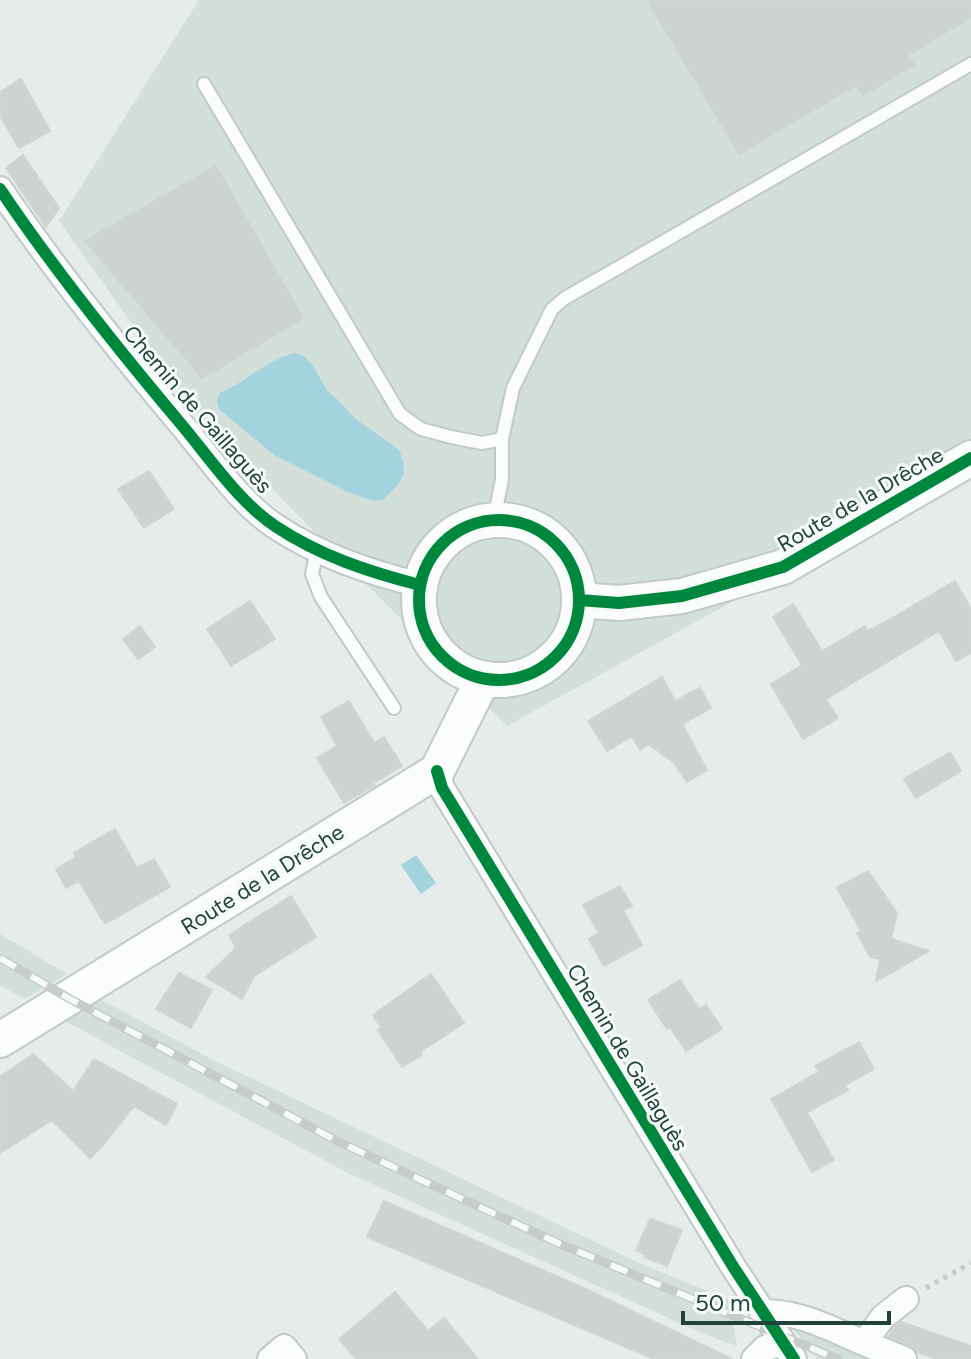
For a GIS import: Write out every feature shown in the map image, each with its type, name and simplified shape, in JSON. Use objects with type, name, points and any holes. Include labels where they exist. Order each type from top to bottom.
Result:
[{"type":"street","name":"Chemin de Gaillaguès","points":[[0,189],[35,242],[236,491],[274,525],[317,550],[362,569],[420,585]]},
{"type":"street","name":"Route de la Drêche","points":[[579,600],[619,603],[682,596],[783,567],[971,458]]},
{"type":"street","points":[[494,520],[526,525],[553,542],[572,568],[579,600],[573,630],[556,657],[530,675],[499,681],[468,675],[442,657],[425,631],[419,601],[420,585],[431,557],[452,535],[479,522],[494,520]]},
{"type":"street","points":[[437,771],[483,679]]},
{"type":"street","name":"Chemin de Gaillaguès","points":[[437,771],[442,788],[524,925],[788,1352]]},
{"type":"street","name":"Route de la Drêche","points":[[0,1040],[437,771]]},
{"type":"street","points":[[864,1343],[883,1317],[906,1299]]},
{"type":"street","points":[[762,1312],[802,1317],[904,1359]]},
{"type":"street","points":[[270,1359],[284,1347],[294,1359]]},
{"type":"street","points":[[754,1359],[765,1348],[788,1352]]},
{"type":"lane","points":[[494,520],[502,479],[502,439],[513,388],[552,309],[565,298],[971,64]]},
{"type":"lane","points":[[204,84],[400,414],[421,429],[451,437],[482,443],[502,439]]},
{"type":"lane","points":[[317,550],[312,574],[321,597],[394,708]]},
{"type":"path","points":[[906,1299],[971,1263]]},
{"type":"shaded area","points":[[199,0],[971,0],[971,470],[507,726],[191,407],[59,221]]},
{"type":"shaded area","points":[[0,934],[67,974],[24,999],[0,985]]},
{"type":"shaded area","points":[[98,998],[215,1061],[637,1262],[729,1300],[737,1346],[706,1335],[348,1173],[61,1019]]},
{"type":"shaded area","points":[[787,1321],[878,1359],[817,1359]]},
{"type":"water","points":[[294,353],[304,356],[328,392],[353,417],[399,450],[404,473],[398,485],[383,500],[374,501],[348,492],[274,455],[219,409],[217,401],[220,393]]},
{"type":"water","points":[[416,855],[436,883],[421,894],[401,865]]},
{"type":"building","points":[[647,0],[971,0],[971,17],[908,55],[914,65],[863,95],[856,85],[739,154]]},
{"type":"building","points":[[21,79],[50,131],[19,148],[0,116],[0,92]]},
{"type":"building","points":[[23,155],[59,208],[46,227],[6,168]]},
{"type":"building","points":[[216,166],[303,318],[202,378],[85,241]]},
{"type":"building","points":[[149,471],[174,509],[144,528],[118,489]]},
{"type":"building","points":[[955,581],[971,609],[971,653],[956,661],[939,631],[826,699],[838,718],[803,739],[771,684],[802,665],[773,617],[793,604],[822,651],[865,626],[868,631],[891,619]]},
{"type":"building","points":[[250,601],[275,639],[231,666],[207,629]]},
{"type":"building","points":[[140,626],[155,647],[138,659],[123,639]]},
{"type":"building","points":[[662,677],[675,701],[700,688],[711,708],[682,724],[707,770],[687,782],[674,763],[649,744],[640,750],[632,736],[607,751],[588,721]]},
{"type":"building","points":[[349,701],[374,743],[384,737],[402,766],[344,803],[317,758],[337,746],[321,717]]},
{"type":"building","points":[[950,752],[961,771],[916,798],[904,779]]},
{"type":"building","points":[[115,829],[137,868],[154,859],[170,887],[105,924],[79,881],[66,888],[56,869],[76,857],[74,853]]},
{"type":"building","points":[[868,871],[897,913],[891,939],[929,951],[876,981],[880,959],[870,957],[857,933],[861,931],[837,888]]},
{"type":"building","points":[[620,886],[632,906],[623,910],[642,945],[604,966],[589,939],[599,933],[583,905]]},
{"type":"building","points":[[291,896],[316,937],[254,976],[242,999],[206,977],[236,948],[229,935]]},
{"type":"building","points":[[179,973],[212,990],[191,1028],[156,1009]]},
{"type":"building","points":[[431,974],[464,1023],[402,1067],[378,1030],[381,1028],[373,1015]]},
{"type":"building","points":[[680,980],[699,1009],[706,1005],[722,1029],[686,1051],[648,1000]]},
{"type":"building","points":[[859,1042],[874,1069],[845,1085],[848,1090],[807,1112],[834,1160],[812,1172],[771,1099],[819,1072],[815,1066]]},
{"type":"building","points":[[33,1054],[73,1091],[94,1059],[177,1104],[166,1125],[134,1106],[90,1158],[52,1120],[0,1153],[0,1077]]},
{"type":"building","points":[[384,1201],[586,1289],[732,1359],[654,1359],[367,1237]]},
{"type":"building","points":[[650,1219],[682,1230],[667,1266],[644,1257],[636,1250]]},
{"type":"building","points":[[395,1292],[428,1331],[444,1318],[478,1359],[356,1359],[339,1339]]},
{"type":"building","points":[[901,1322],[971,1346],[971,1359],[937,1359],[888,1337]]},
{"type":"railway","points":[[0,958],[70,999],[337,1141],[560,1244],[838,1359]]},
{"type":"cycle path","points":[[0,189],[42,250],[110,338],[249,505],[292,537],[327,554],[364,569],[420,585]]},
{"type":"cycle path","points":[[579,600],[619,603],[682,596],[783,567],[971,458]]},
{"type":"cycle path","points":[[499,520],[530,526],[556,543],[573,569],[579,600],[573,631],[556,657],[530,674],[499,680],[468,674],[442,657],[425,631],[419,600],[425,569],[442,543],[468,526],[499,520]]},
{"type":"cycle path","points":[[437,771],[442,788],[734,1268],[794,1359]]}]
